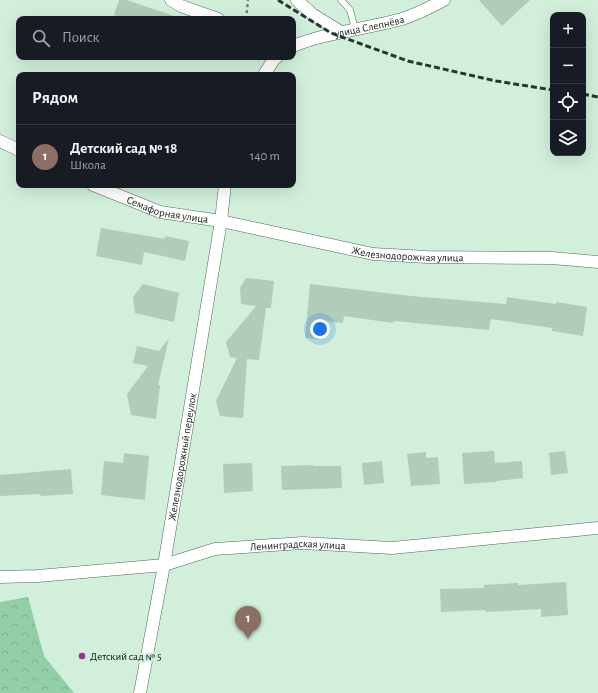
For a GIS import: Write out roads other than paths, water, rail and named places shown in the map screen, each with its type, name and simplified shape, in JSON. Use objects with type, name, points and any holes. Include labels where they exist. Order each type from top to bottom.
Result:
[{"type":"street","points":[[171,0],[181,6],[209,16]]},
{"type":"street","points":[[297,0],[312,14],[340,32]]},
{"type":"street","name":"улица Слепнёва","points":[[296,45],[315,38],[403,18],[427,9],[444,0]]},
{"type":"street","points":[[266,72],[273,60]]},
{"type":"street","points":[[0,141],[16,149]]},
{"type":"street","name":"Семафорная улица","points":[[100,188],[160,212],[220,221]]},
{"type":"street","points":[[220,221],[225,188]]},
{"type":"street","name":"Железнодорожная улица","points":[[220,221],[373,254],[427,257],[552,258],[598,262]]},
{"type":"street","name":"Железнодорожный переулок","points":[[140,693],[164,565],[220,221]]},
{"type":"street","name":"Ленинградская улица","points":[[0,577],[38,576],[164,565],[215,549],[302,543],[392,548],[598,528]]},
{"type":"lane","points":[[340,0],[350,10],[355,29]]},
{"type":"railway","points":[[278,0],[331,33],[408,61],[496,81],[550,90]]},
{"type":"railway","points":[[586,95],[598,97]]},
{"type":"place","name":"Детский сад № 18","points":[[248,639]]},
{"type":"place","name":"Детский сад № 5","points":[[82,656]]}]
